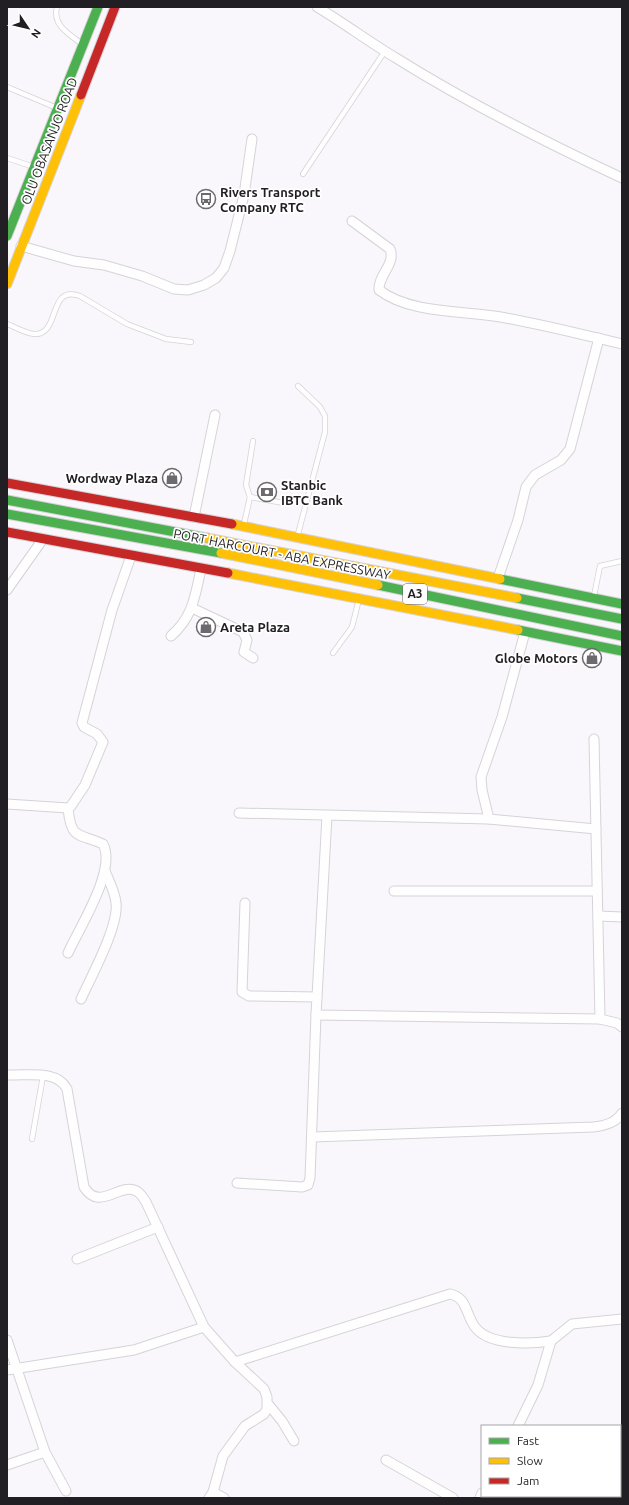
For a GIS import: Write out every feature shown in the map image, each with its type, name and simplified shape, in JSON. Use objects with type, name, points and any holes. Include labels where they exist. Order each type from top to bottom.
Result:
[{"type":"main road","name":"OLU OBASANJO ROAD","points":[[8,232],[98,7]]},
{"type":"main road","name":"OLU OBASANJO ROAD","points":[[7,284],[115,7]]},
{"type":"main road","points":[[7,483],[297,536],[622,604]]},
{"type":"main road","name":"PORT HARCOURT - ABA EXPRESSWAY","points":[[7,500],[279,551],[622,619]]},
{"type":"main road","name":"PORT HARCOURT - ABA EXPRESSWAY","points":[[7,514],[208,552],[622,636]]},
{"type":"main road","points":[[7,532],[359,598],[622,651]]},
{"type":"street","points":[[317,7],[385,51],[460,95],[582,159],[622,178]]},
{"type":"street","points":[[22,246],[74,261],[104,265],[142,276],[174,289],[188,290],[204,285],[216,278],[224,268],[230,252],[244,195],[252,139]]},
{"type":"street","points":[[352,221],[390,249],[392,254],[389,265],[379,281],[379,290],[385,294],[414,306],[506,317],[622,344]]},
{"type":"street","points":[[498,578],[518,520],[526,487],[535,475],[561,460],[570,449],[599,338]]},
{"type":"street","points":[[194,517],[215,415]]},
{"type":"street","points":[[7,590],[43,539]]},
{"type":"street","points":[[7,804],[68,808],[71,806],[85,785],[103,742],[97,734],[84,727],[82,723],[112,610],[131,556]]},
{"type":"street","points":[[171,636],[188,619],[201,569]]},
{"type":"street","points":[[192,608],[243,632],[247,640],[244,652],[253,658]]},
{"type":"street","points":[[489,819],[482,790],[481,776],[502,717],[525,632]]},
{"type":"street","points":[[594,739],[597,891],[599,916],[600,1019]]},
{"type":"street","points":[[68,808],[69,824],[74,832],[103,844],[106,865],[102,879],[68,953]]},
{"type":"street","points":[[239,813],[489,819],[596,829]]},
{"type":"street","points":[[237,1183],[302,1188],[308,1185],[310,1178],[313,1137],[316,1016],[327,816]]},
{"type":"street","points":[[81,999],[109,937],[116,913],[114,893],[105,871]]},
{"type":"street","points":[[394,891],[597,891]]},
{"type":"street","points":[[245,903],[242,992],[249,996],[317,996]]},
{"type":"street","points":[[599,916],[622,917]]},
{"type":"street","points":[[316,1016],[600,1019],[613,1022],[622,1027]]},
{"type":"street","points":[[7,1075],[54,1076],[60,1079],[67,1089],[84,1187],[87,1193],[97,1197],[127,1190],[138,1192],[146,1202],[204,1327],[235,1362],[264,1389],[268,1404],[282,1421],[294,1441]]},
{"type":"street","points":[[313,1137],[593,1127],[611,1123],[617,1120],[622,1113]]},
{"type":"street","points":[[77,1259],[158,1227]]},
{"type":"street","points":[[235,1362],[450,1294],[462,1299],[475,1327],[483,1334],[512,1343],[535,1344],[551,1341],[572,1324],[622,1318]]},
{"type":"street","points":[[7,1370],[134,1350],[204,1327]]},
{"type":"street","points":[[7,1340],[46,1452],[66,1492]]},
{"type":"street","points":[[518,1425],[538,1385],[551,1341]]},
{"type":"street","points":[[224,1498],[211,1495],[223,1456],[245,1426],[264,1414],[268,1404]]},
{"type":"street","points":[[7,1465],[46,1452]]},
{"type":"street","points":[[386,1460],[453,1498]]},
{"type":"lane","points":[[57,7],[55,14],[60,26],[83,45]]},
{"type":"lane","points":[[303,174],[385,51]]},
{"type":"lane","points":[[7,87],[57,108]]},
{"type":"lane","points":[[7,158],[35,167]]},
{"type":"lane","points":[[7,324],[33,334],[40,333],[50,324],[62,298],[66,293],[72,293],[80,296],[127,324],[166,339],[191,342]]},
{"type":"lane","points":[[297,536],[325,432],[325,416],[320,407],[298,386]]},
{"type":"lane","points":[[243,526],[250,497],[246,485],[253,440]]},
{"type":"lane","points":[[250,497],[284,503]]},
{"type":"lane","points":[[593,598],[600,566],[622,561]]},
{"type":"lane","points":[[333,653],[352,627],[359,598]]},
{"type":"lane","points":[[32,1140],[43,1076]]},
{"type":"traffic: fast","points":[[7,236],[98,7]]},
{"type":"traffic: fast","points":[[7,500],[207,538]]},
{"type":"traffic: fast","points":[[7,514],[221,553]]},
{"type":"traffic: fast","points":[[500,579],[622,604]]},
{"type":"traffic: fast","points":[[378,585],[622,636]]},
{"type":"traffic: fast","points":[[517,598],[622,619]]},
{"type":"traffic: fast","points":[[518,630],[622,651]]},
{"type":"traffic: slow","points":[[7,284],[81,95]]},
{"type":"traffic: slow","points":[[232,524],[500,579]]},
{"type":"traffic: slow","points":[[207,538],[517,598]]},
{"type":"traffic: slow","points":[[221,553],[378,585]]},
{"type":"traffic: slow","points":[[228,573],[518,630]]},
{"type":"traffic: jam","points":[[81,95],[115,7]]},
{"type":"traffic: jam","points":[[7,483],[232,524]]},
{"type":"traffic: jam","points":[[7,532],[228,573]]},
{"type":"place","name":"Rivers Transport Company RTC","points":[[206,199]]},
{"type":"place","name":"Wordway Plaza","points":[[172,478]]},
{"type":"place","name":"Stanbic IBTC Bank","points":[[267,492]]},
{"type":"place","name":"Areta Plaza","points":[[206,627]]},
{"type":"place","name":"Globe Motors","points":[[592,658]]}]
